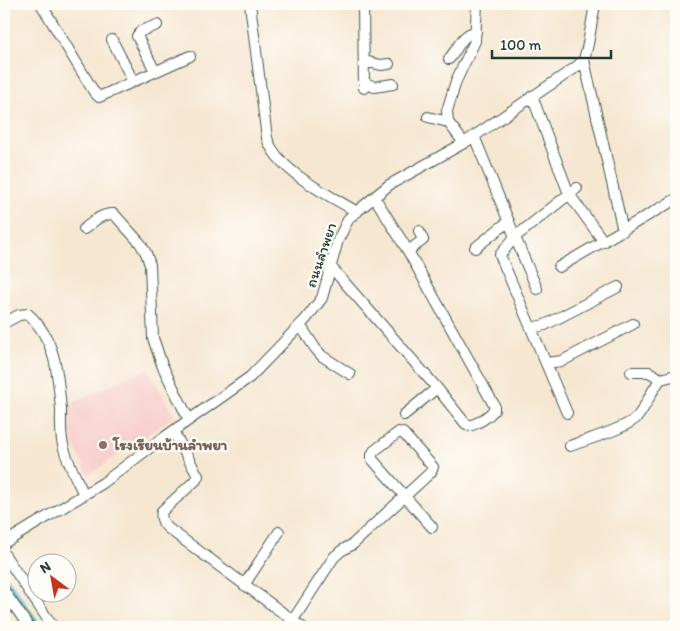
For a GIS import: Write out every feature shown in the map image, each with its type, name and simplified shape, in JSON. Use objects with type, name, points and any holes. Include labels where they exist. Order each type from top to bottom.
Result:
[{"type":"street","points":[[41,4],[96,95],[103,96],[133,80],[190,56]]},
{"type":"street","points":[[250,4],[267,138],[270,147],[285,166],[357,212]]},
{"type":"street","points":[[363,4],[364,85],[374,87],[392,84]]},
{"type":"street","points":[[464,143],[448,122],[447,111],[456,81],[473,48],[476,32],[477,4]]},
{"type":"street","points":[[595,4],[584,60],[623,231]]},
{"type":"street","points":[[155,72],[137,36],[141,31],[158,24]]},
{"type":"street","points":[[448,59],[456,52],[465,36],[476,32]]},
{"type":"street","points":[[112,40],[133,80]]},
{"type":"street","name":"ถนนลำพยา","points":[[4,543],[103,483],[250,377],[315,309],[322,298],[338,240],[350,218],[389,185],[464,143],[584,60]]},
{"type":"street","points":[[364,61],[381,65],[389,64]]},
{"type":"street","points":[[532,96],[573,191],[604,242]]},
{"type":"street","points":[[428,117],[448,122]]},
{"type":"street","points":[[474,136],[537,289]]},
{"type":"street","points":[[567,413],[500,255],[515,237],[573,191]]},
{"type":"street","points":[[331,267],[437,388],[465,423],[470,426],[494,410],[494,405],[408,251],[375,198]]},
{"type":"street","points":[[559,267],[676,199]]},
{"type":"street","points":[[84,229],[100,217],[108,213],[114,214],[140,243],[146,253],[150,265],[154,338],[162,365],[189,420]]},
{"type":"street","points":[[475,248],[509,221]]},
{"type":"street","points":[[408,251],[422,240],[419,231]]},
{"type":"street","points":[[531,328],[545,325],[618,287]]},
{"type":"street","points":[[4,323],[19,315],[28,314],[47,335],[52,347],[58,380],[63,446],[84,495]]},
{"type":"street","points":[[546,363],[562,361],[633,324]]},
{"type":"street","points":[[300,325],[322,356],[350,374]]},
{"type":"street","points":[[631,372],[649,372],[661,379]]},
{"type":"street","points":[[570,446],[622,426],[637,418],[654,387],[661,379],[676,375]]},
{"type":"street","points":[[404,415],[437,388]]},
{"type":"street","points":[[173,431],[198,476],[162,512],[163,522],[178,536],[302,627]]},
{"type":"street","points":[[293,620],[334,557],[340,551],[353,544],[405,497],[432,472],[433,467],[403,433],[399,432],[372,455],[372,459],[405,497],[432,527]]},
{"type":"street","points":[[244,584],[279,532]]},
{"type":"street","points":[[4,554],[53,627]]},
{"type":"street","points":[[4,591],[30,627]]},
{"type":"shaded area","name":"โรงเรียนบ้านลำพยา","points":[[147,368],[175,416],[88,475],[58,410]]},
{"type":"waterway","points":[[4,579],[37,627]]},
{"type":"place","name":"โรงเรียนบ้านลำพยา","points":[[103,445]]}]
